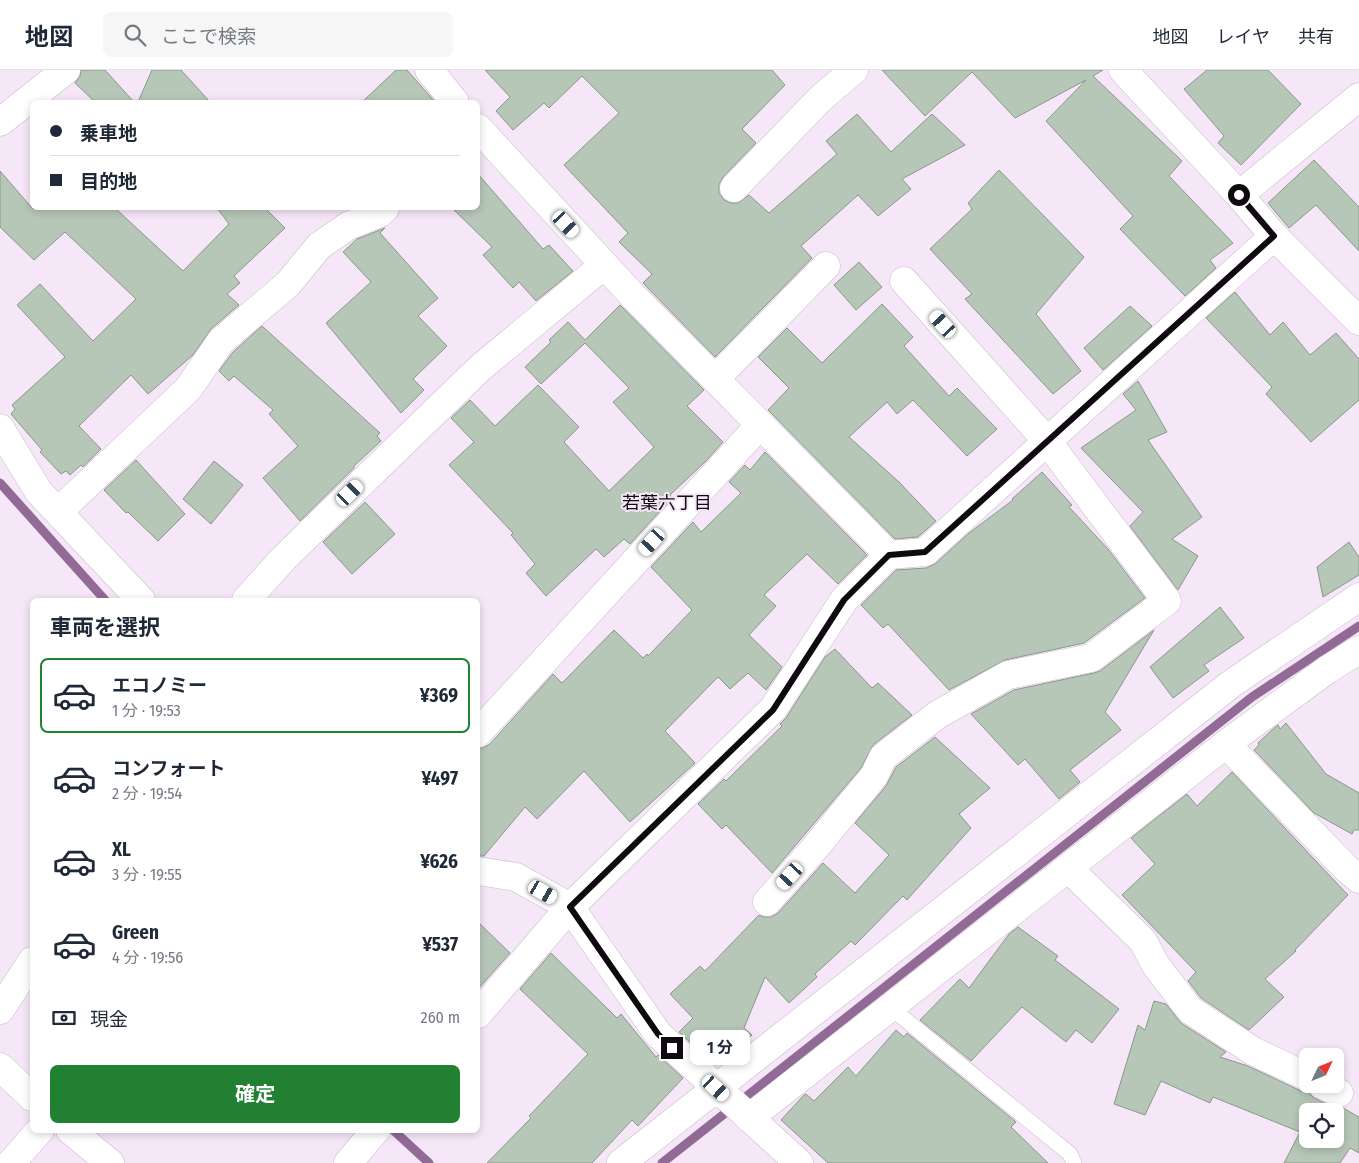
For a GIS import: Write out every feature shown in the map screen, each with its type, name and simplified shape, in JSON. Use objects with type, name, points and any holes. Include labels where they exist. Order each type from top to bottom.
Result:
[{"type":"street","points":[[0,122],[66,70]]},
{"type":"street","points":[[429,70],[454,100]]},
{"type":"street","points":[[734,188],[814,105],[854,70]]},
{"type":"street","points":[[1123,70],[1239,195],[1274,236],[1359,321]]},
{"type":"street","points":[[1239,195],[1359,97]]},
{"type":"street","points":[[480,130],[604,265],[889,555]]},
{"type":"street","points":[[58,512],[188,389],[221,341],[288,284],[319,246],[348,226],[383,210]]},
{"type":"street","points":[[480,1012],[570,907],[773,710],[844,600],[889,555],[925,552],[1274,236]]},
{"type":"street","points":[[248,598],[284,558],[480,368],[604,265]]},
{"type":"street","points":[[715,379],[826,266]]},
{"type":"street","points":[[766,902],[814,849],[874,776],[883,757],[937,716],[1008,674],[1092,658],[1167,600],[1047,441],[904,281]]},
{"type":"street","points":[[480,730],[760,425]]},
{"type":"street","points":[[0,428],[39,492],[139,598]]},
{"type":"street","points":[[621,1163],[1231,684],[1359,597]]},
{"type":"street","points":[[749,1118],[1226,744],[1328,669],[1359,650]]},
{"type":"street","points":[[1226,744],[1347,869],[1359,879]]},
{"type":"street","points":[[1068,868],[1143,941],[1155,964],[1190,1010],[1253,1051],[1299,1073]]},
{"type":"street","points":[[480,871],[516,877],[570,907],[658,1034],[799,1163]]},
{"type":"street","points":[[0,1010],[30,964]]},
{"type":"street","points":[[0,1067],[30,1095]]},
{"type":"street","points":[[11,1163],[37,1133]]},
{"type":"street","points":[[74,1133],[110,1163]]},
{"type":"street","points":[[348,1163],[373,1133]]},
{"type":"lane","points":[[891,1008],[1070,1154],[1074,1163]]},
{"type":"building","points":[[81,70],[105,70],[132,100],[93,100],[75,83],[80,76]]},
{"type":"building","points":[[152,70],[181,70],[208,100],[139,100]]},
{"type":"building","points":[[396,70],[407,70],[433,100],[364,100]]},
{"type":"building","points":[[485,70],[772,70],[785,85],[742,129],[756,143],[723,177],[719,185],[719,193],[724,200],[738,203],[749,195],[769,213],[837,154],[826,141],[857,114],[891,152],[932,114],[965,145],[902,179],[911,189],[878,216],[858,195],[801,246],[812,258],[715,357],[643,283],[652,274],[619,242],[628,233],[564,165],[619,113],[582,76],[549,108],[544,103],[513,130],[496,111],[510,97]]},
{"type":"building","points":[[882,70],[1103,70],[1093,76],[1182,161],[1169,176],[1233,243],[1210,260],[1216,268],[1185,296],[1120,229],[1133,216],[1046,121],[1086,80],[1015,118],[972,72],[925,116]]},
{"type":"building","points":[[1207,70],[1268,70],[1301,104],[1241,165],[1218,143],[1224,136],[1184,89]]},
{"type":"building","points":[[1314,160],[1359,207],[1359,251],[1316,205],[1289,228],[1268,203]]},
{"type":"building","points":[[999,170],[1084,257],[1036,314],[1081,371],[1053,394],[965,299],[972,294],[930,249],[972,209],[968,203]]},
{"type":"building","points":[[0,171],[30,206],[30,210],[117,210],[183,271],[229,224],[218,210],[267,210],[285,228],[234,276],[240,283],[227,294],[239,305],[211,329],[193,355],[148,394],[131,375],[79,426],[101,449],[83,467],[81,465],[70,475],[66,471],[61,474],[40,452],[42,450],[11,414],[15,409],[12,405],[65,357],[17,305],[40,284],[93,341],[136,299],[65,232],[34,260],[0,227]]},
{"type":"building","points":[[480,176],[543,249],[549,245],[573,271],[536,301],[519,282],[513,288],[483,255],[492,247],[454,210],[480,210]]},
{"type":"building","points":[[385,228],[380,233],[438,298],[418,316],[447,346],[413,379],[424,390],[401,413],[326,323],[371,282],[343,252],[357,239]]},
{"type":"building","points":[[859,262],[882,287],[856,310],[834,285]]},
{"type":"building","points":[[1235,292],[1270,335],[1283,322],[1310,355],[1336,333],[1359,359],[1359,400],[1311,442],[1266,394],[1272,387],[1206,318]]},
{"type":"building","points":[[882,304],[913,337],[904,346],[949,396],[957,388],[997,429],[967,456],[913,400],[897,414],[887,402],[849,437],[899,482],[936,521],[918,537],[895,539],[768,410],[789,388],[758,357],[787,328],[822,363]]},
{"type":"building","points":[[620,305],[704,390],[687,406],[723,442],[670,495],[672,498],[630,544],[624,539],[604,557],[596,549],[546,596],[526,573],[535,564],[511,535],[513,533],[449,465],[474,442],[451,418],[470,400],[495,426],[538,385],[579,427],[564,442],[609,491],[654,447],[613,402],[629,388],[585,343],[541,384],[525,367],[551,342],[549,340],[568,322],[585,340]]},
{"type":"building","points":[[1130,306],[1152,326],[1103,370],[1084,348]]},
{"type":"building","points":[[262,326],[380,433],[377,436],[381,441],[300,521],[263,478],[298,446],[269,414],[273,410],[234,376],[229,381],[219,371],[233,352]]},
{"type":"building","points":[[1138,381],[1167,432],[1148,440],[1202,517],[1172,539],[1198,556],[1178,590],[1130,526],[1143,512],[1081,448],[1136,410],[1123,394]]},
{"type":"building","points":[[765,452],[867,555],[838,584],[807,554],[764,595],[776,606],[749,635],[782,667],[766,690],[748,673],[730,689],[718,677],[665,731],[695,763],[630,822],[584,771],[537,819],[525,807],[484,856],[480,856],[480,748],[490,744],[553,674],[562,683],[614,630],[643,658],[647,654],[648,656],[692,610],[651,567],[693,522],[701,532],[741,493],[729,482],[745,465],[750,470]]},
{"type":"building","points":[[136,460],[185,514],[158,541],[128,512],[126,513],[104,490]]},
{"type":"building","points":[[214,461],[243,485],[211,524],[183,499]]},
{"type":"building","points":[[1042,472],[1072,505],[1069,507],[1108,549],[1145,598],[1084,643],[1005,660],[949,690],[888,624],[883,628],[861,605],[896,570],[926,568],[935,564],[969,533],[1013,500]]},
{"type":"building","points":[[365,502],[395,534],[352,574],[323,542]]},
{"type":"building","points":[[1349,542],[1359,557],[1359,575],[1323,597],[1317,567]]},
{"type":"building","points":[[1220,607],[1244,638],[1204,665],[1209,671],[1173,698],[1150,667]]},
{"type":"building","points":[[1154,630],[1105,712],[1121,730],[1070,770],[1080,782],[1059,799],[1025,759],[1018,765],[971,714],[1014,690],[1100,671]]},
{"type":"building","points":[[835,649],[872,688],[878,683],[912,715],[873,745],[861,768],[772,873],[726,825],[722,829],[698,804],[724,779],[726,781],[782,726],[780,724],[786,718],[825,657]]},
{"type":"building","points":[[1286,723],[1326,774],[1359,793],[1359,830],[1354,830],[1352,834],[1314,813],[1254,750],[1259,745],[1258,743],[1273,729],[1278,725],[1280,729]]},
{"type":"building","points":[[935,737],[990,788],[959,814],[971,828],[907,900],[903,896],[855,945],[851,941],[815,974],[817,977],[789,1003],[765,977],[744,1028],[752,1035],[725,1060],[712,1047],[704,1055],[679,1032],[693,1018],[670,994],[700,966],[705,971],[759,915],[771,917],[778,913],[823,863],[855,893],[889,855],[855,823],[886,786],[896,767]]},
{"type":"building","points":[[1232,772],[1348,895],[1296,951],[1265,979],[1284,997],[1249,1030],[1201,998],[1188,981],[1196,972],[1122,895],[1155,864],[1131,838],[1187,794],[1197,806]]},
{"type":"building","points":[[480,924],[510,953],[480,987]]},
{"type":"building","points":[[1018,927],[1058,956],[1055,960],[1119,1009],[1092,1043],[1076,1030],[1066,1042],[1022,1007],[971,1061],[920,1020],[960,979],[969,988],[1009,934]]},
{"type":"building","points":[[551,953],[617,1018],[621,1014],[656,1057],[658,1055],[683,1078],[638,1126],[632,1120],[592,1163],[487,1163],[531,1118],[529,1116],[588,1054],[520,989]]},
{"type":"building","points":[[1154,1001],[1166,1004],[1181,1023],[1226,1052],[1220,1057],[1248,1066],[1299,1090],[1299,1093],[1309,1093],[1324,1103],[1299,1103],[1299,1132],[1213,1097],[1210,1103],[1161,1081],[1145,1115],[1114,1104],[1138,1025],[1145,1030]]},
{"type":"building","points":[[896,1030],[904,1037],[907,1033],[1016,1122],[1011,1127],[1048,1163],[828,1163],[781,1120],[804,1095],[806,1094],[814,1101],[848,1067],[856,1076]]},
{"type":"building","points":[[1344,1109],[1359,1117],[1359,1153],[1350,1148],[1340,1163],[1284,1163],[1299,1134],[1299,1148],[1344,1148]]},
{"type":"waterway","points":[[0,483],[103,598]]},
{"type":"waterway","points":[[662,1163],[1252,697],[1359,626]]},
{"type":"waterway","points":[[396,1133],[429,1163]]},
{"type":"district","name":"若葉六丁目","points":[[667,503]]},
{"type":"route","points":[[672,1048],[658,1034],[570,907],[773,710],[844,600],[889,555],[925,552],[1274,236],[1239,195]]}]
